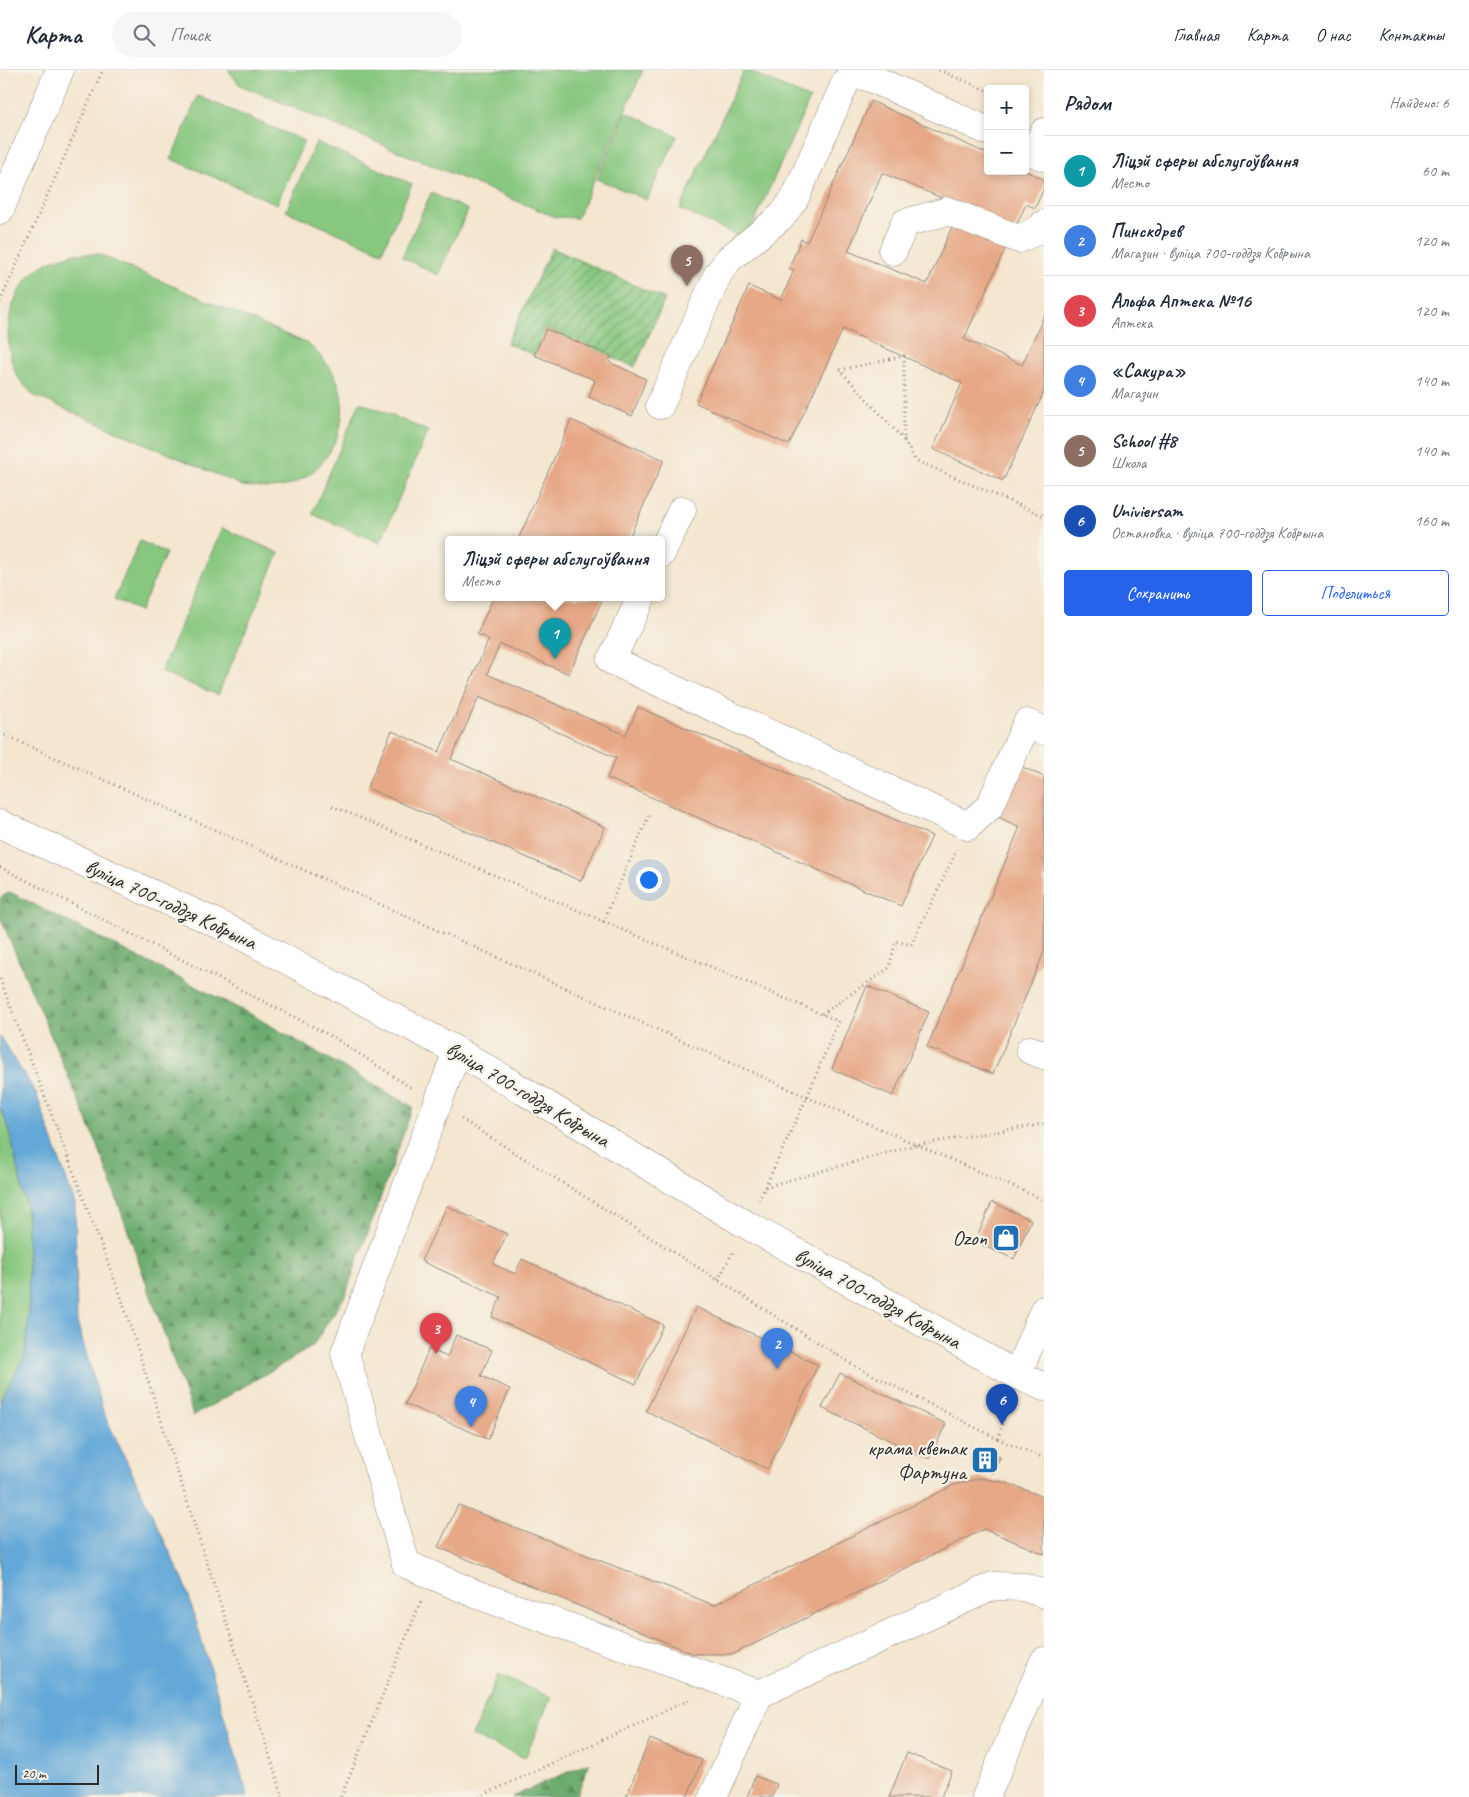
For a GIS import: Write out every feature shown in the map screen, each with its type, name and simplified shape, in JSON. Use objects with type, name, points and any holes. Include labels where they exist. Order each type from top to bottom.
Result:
[{"type":"street","points":[[0,210],[60,70]]},
{"type":"street","points":[[660,405],[718,274],[729,259],[782,216],[796,198],[846,80],[857,74],[871,78],[986,130]]},
{"type":"street","points":[[893,251],[905,224],[948,211],[1019,239],[1042,228],[1044,224]]},
{"type":"street","points":[[665,546],[682,510]]},
{"type":"street","points":[[640,601],[611,660],[968,826],[990,806],[1027,723],[1044,730]]},
{"type":"street","name":"вуліца 700-годдзя Кобрына","points":[[0,824],[229,929],[457,1051],[747,1225],[1017,1376],[1044,1387]]},
{"type":"street","points":[[457,1051],[345,1353],[406,1564],[478,1596],[759,1694]]},
{"type":"street","points":[[1017,1376],[1044,1310]]},
{"type":"street","points":[[713,1797],[759,1694],[994,1586],[1024,1587],[1044,1594]]},
{"type":"street","points":[[986,1797],[1044,1661]]},
{"type":"path","points":[[0,302],[103,70]]},
{"type":"path","points":[[939,70],[984,89]]},
{"type":"path","points":[[904,440],[904,356],[840,370],[904,440],[915,460],[1044,516]]},
{"type":"path","points":[[0,732],[915,1145],[1044,1200]]},
{"type":"path","points":[[332,806],[838,1021],[807,1096],[765,1187],[718,1280]]},
{"type":"path","points":[[604,922],[650,813]]},
{"type":"path","points":[[821,1015],[888,968],[896,941],[911,945],[968,826]]},
{"type":"path","points":[[0,867],[335,1038],[855,1366],[998,1439],[1044,1458]]},
{"type":"path","points":[[0,978],[120,1294],[282,1797]]},
{"type":"path","points":[[765,1187],[915,1145],[1044,1124]]},
{"type":"path","points":[[998,1439],[1017,1376]]},
{"type":"path","points":[[340,1797],[432,1576]]},
{"type":"path","points":[[479,1797],[727,1682]]},
{"type":"green space","points":[[228,70],[643,70],[577,218],[555,217],[240,85]]},
{"type":"green space","points":[[744,70],[810,99],[746,240],[680,209]]},
{"type":"green space","points":[[198,96],[304,141],[277,204],[171,159]]},
{"type":"green space","points":[[626,112],[677,136],[647,200],[597,179]]},
{"type":"green space","points":[[316,142],[412,184],[382,252],[286,211]]},
{"type":"green space","points":[[431,193],[468,210],[438,275],[402,257]]},
{"type":"green space","points":[[552,248],[665,299],[635,367],[546,329],[534,355],[507,343]]},
{"type":"green space","points":[[72,254],[98,254],[308,344],[329,367],[338,383],[342,398],[340,428],[335,442],[318,467],[306,477],[286,486],[262,488],[243,486],[33,395],[16,374],[11,359],[8,327],[11,312],[23,284],[34,273],[47,263]]},
{"type":"green space","points":[[360,402],[428,431],[380,543],[312,514]]},
{"type":"green space","points":[[222,528],[279,553],[218,695],[161,672]]},
{"type":"green space","points":[[140,541],[166,553],[140,611],[114,599]]},
{"type":"green space","points":[[10,892],[252,1015],[413,1107],[345,1296],[312,1347],[193,1416],[98,1146],[0,917],[0,898]]},
{"type":"green space","points":[[0,1108],[9,1128],[27,1211],[29,1313],[25,1355],[0,1401]]},
{"type":"green space","points":[[498,1675],[551,1697],[525,1758],[472,1736]]},
{"type":"green space","points":[[590,1762],[576,1797],[512,1797]]},
{"type":"water","points":[[0,1037],[36,1093],[75,1204],[77,1322],[104,1414],[185,1584],[248,1797],[0,1797],[0,1401],[25,1355],[29,1313],[27,1211],[9,1128],[0,1108]]},
{"type":"building","points":[[871,101],[984,152],[984,175],[1029,175],[1029,173],[1044,179],[1044,188],[1035,208],[1026,204],[964,339],[1022,365],[1044,316],[1044,392],[1003,481],[933,449],[962,383],[843,329],[789,445],[696,403],[749,286],[781,300],[794,270],[789,268],[801,239],[807,242]],"holes":[[[882,173],[961,206],[927,284],[848,251]]]},
{"type":"building","points":[[546,329],[611,356],[609,362],[646,379],[632,416],[589,397],[595,380],[534,355]]},
{"type":"building","points":[[571,420],[664,460],[630,536],[520,536]]},
{"type":"building","points":[[492,601],[602,601],[569,674],[500,644],[487,674],[626,735],[638,707],[932,836],[901,906],[607,778],[616,758],[479,697],[451,759],[605,827],[581,881],[367,788],[392,731],[439,752],[489,639],[477,634]]},
{"type":"building","points":[[1020,766],[1044,777],[1044,952],[993,1074],[927,1047],[1020,827],[998,817]]},
{"type":"building","points":[[867,986],[929,1012],[893,1096],[832,1069]]},
{"type":"building","points":[[992,1202],[1031,1220],[1014,1259],[975,1242]]},
{"type":"building","points":[[447,1206],[507,1234],[493,1264],[515,1274],[522,1259],[663,1325],[636,1384],[492,1317],[501,1297],[421,1261]]},
{"type":"building","points":[[696,1307],[818,1365],[768,1469],[646,1411]]},
{"type":"building","points":[[456,1335],[492,1350],[481,1376],[510,1389],[488,1439],[405,1404],[429,1349],[447,1357]]},
{"type":"building","points":[[840,1373],[946,1424],[929,1459],[822,1408]]},
{"type":"building","name":"крама кветак Фартуна","points":[[977,1447],[1000,1457],[993,1473],[970,1463]]},
{"type":"building","points":[[980,1478],[1007,1483],[1044,1497],[1044,1554],[984,1529],[734,1654],[694,1654],[438,1547],[458,1505],[714,1605],[954,1485]]},
{"type":"building","points":[[650,1739],[702,1760],[687,1797],[626,1797]]},
{"type":"building","points":[[907,1753],[952,1771],[941,1797],[889,1797]]},
{"type":"building","points":[[755,1776],[777,1784],[772,1797],[747,1797]]},
{"type":"place","name":"School #8","points":[[687,286]]},
{"type":"place","name":"Ліцэй сферы абслугоўвання","points":[[555,659]]},
{"type":"place","name":"Ozon","points":[[1006,1238]]},
{"type":"place","name":"Альфа Аптека №16","points":[[436,1354]]},
{"type":"place","name":"Пинскдрев","points":[[777,1369]]},
{"type":"place","name":"Univiersam","points":[[1002,1425]]},
{"type":"place","name":"«Сакура»","points":[[471,1427]]},
{"type":"place","name":"крама кветак Фартуна","points":[[985,1460]]}]
